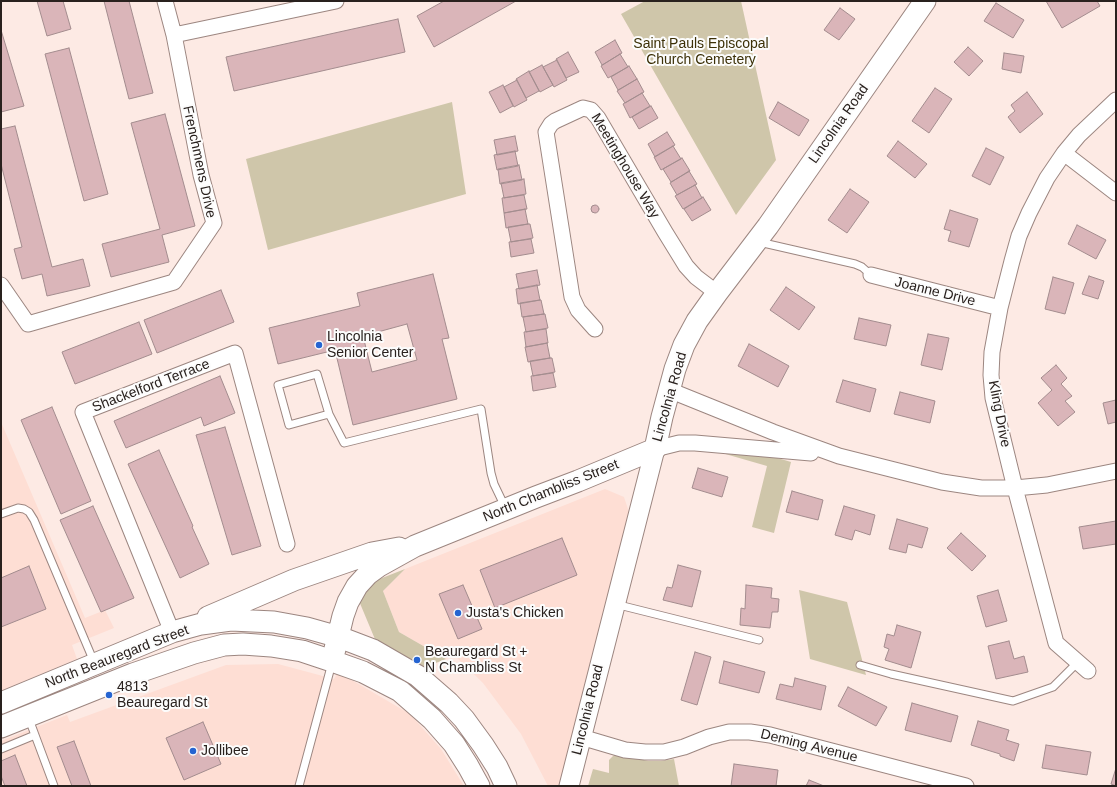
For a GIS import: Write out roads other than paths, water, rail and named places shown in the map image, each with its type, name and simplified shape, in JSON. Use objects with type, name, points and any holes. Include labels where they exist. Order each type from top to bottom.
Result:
[{"type":"main road","name":"Lincolnia Road","points":[[655,449],[669,390],[684,344],[717,293],[768,226],[925,1]]},
{"type":"main road","name":"North Chambliss Street","points":[[332,661],[348,602],[357,586],[368,574],[379,566],[415,546],[578,482],[655,449]]},
{"type":"main road","points":[[172,632],[320,570],[372,553],[415,546]]},
{"type":"main road","name":"North Beauregard Street","points":[[1,703],[172,632],[220,621],[256,620],[274,622],[307,628],[339,637],[373,650],[398,663],[418,676],[436,690],[459,713],[476,735],[497,767],[506,786]]},
{"type":"main road","name":"North Beauregard Street","points":[[1,728],[32,726],[170,661],[216,647],[243,644],[271,646],[302,651],[363,672],[387,684],[412,701],[454,744],[479,786]]},
{"type":"street","name":"Frenchmens Drive","points":[[1,285],[28,324],[174,282],[214,223],[201,175],[174,35],[165,1]]},
{"type":"street","points":[[174,35],[336,1]]},
{"type":"street","name":"Kling Drive","points":[[1083,667],[1056,643],[993,398],[991,375],[992,352],[1000,308],[1012,261],[1019,236],[1029,213],[1047,178],[1064,153],[1079,135],[1116,100]]},
{"type":"street","name":"Meetinghouse Way","points":[[595,329],[578,310],[572,297],[546,132],[551,124],[583,108],[591,110],[598,118],[686,266],[696,277],[717,293]]},
{"type":"street","points":[[1064,153],[1116,193]]},
{"type":"street","name":"Joanne Drive","points":[[871,275],[1000,308]]},
{"type":"street","name":"Shackelford Terrace","points":[[172,632],[83,412],[235,353],[287,544]]},
{"type":"street","name":"North Chambliss Street","points":[[669,390],[773,432],[839,456],[942,482],[981,488],[1015,488],[1047,485],[1116,471]]},
{"type":"street","name":"North Chambliss Street","points":[[655,449],[680,443],[695,443],[839,456]]},
{"type":"street","name":"Lincolnia Road","points":[[569,786],[655,449]]},
{"type":"street","name":"Deming Avenue","points":[[581,737],[625,750],[664,752],[684,747],[709,737],[730,732],[750,732],[778,737],[966,786]]},
{"type":"lane","points":[[755,242],[855,264],[862,267],[871,275]]},
{"type":"lane","points":[[329,414],[289,425],[278,385],[317,374],[329,414],[344,443],[481,409],[491,473],[494,484],[506,509]]},
{"type":"lane","points":[[1,514],[18,508],[29,512],[34,520],[95,664]]},
{"type":"lane","points":[[615,604],[758,640]]},
{"type":"lane","points":[[299,786],[332,661]]},
{"type":"lane","points":[[860,665],[890,674],[1013,701],[1053,687],[1083,667]]},
{"type":"lane","points":[[1,749],[32,726],[54,786]]},
{"type":"place","name":"Lincolnia Senior Center","points":[[319,345]]},
{"type":"place","name":"Justa's Chicken","points":[[458,613]]},
{"type":"place","name":"Beauregard St + N Chambliss St","points":[[417,660]]},
{"type":"place","name":"4813 Beauregard St","points":[[109,695]]},
{"type":"place","name":"Jollibee","points":[[193,751]]},
{"type":"park label","name":"Saint Pauls Episcopal Church Cemetery","points":[[701,52]]}]
